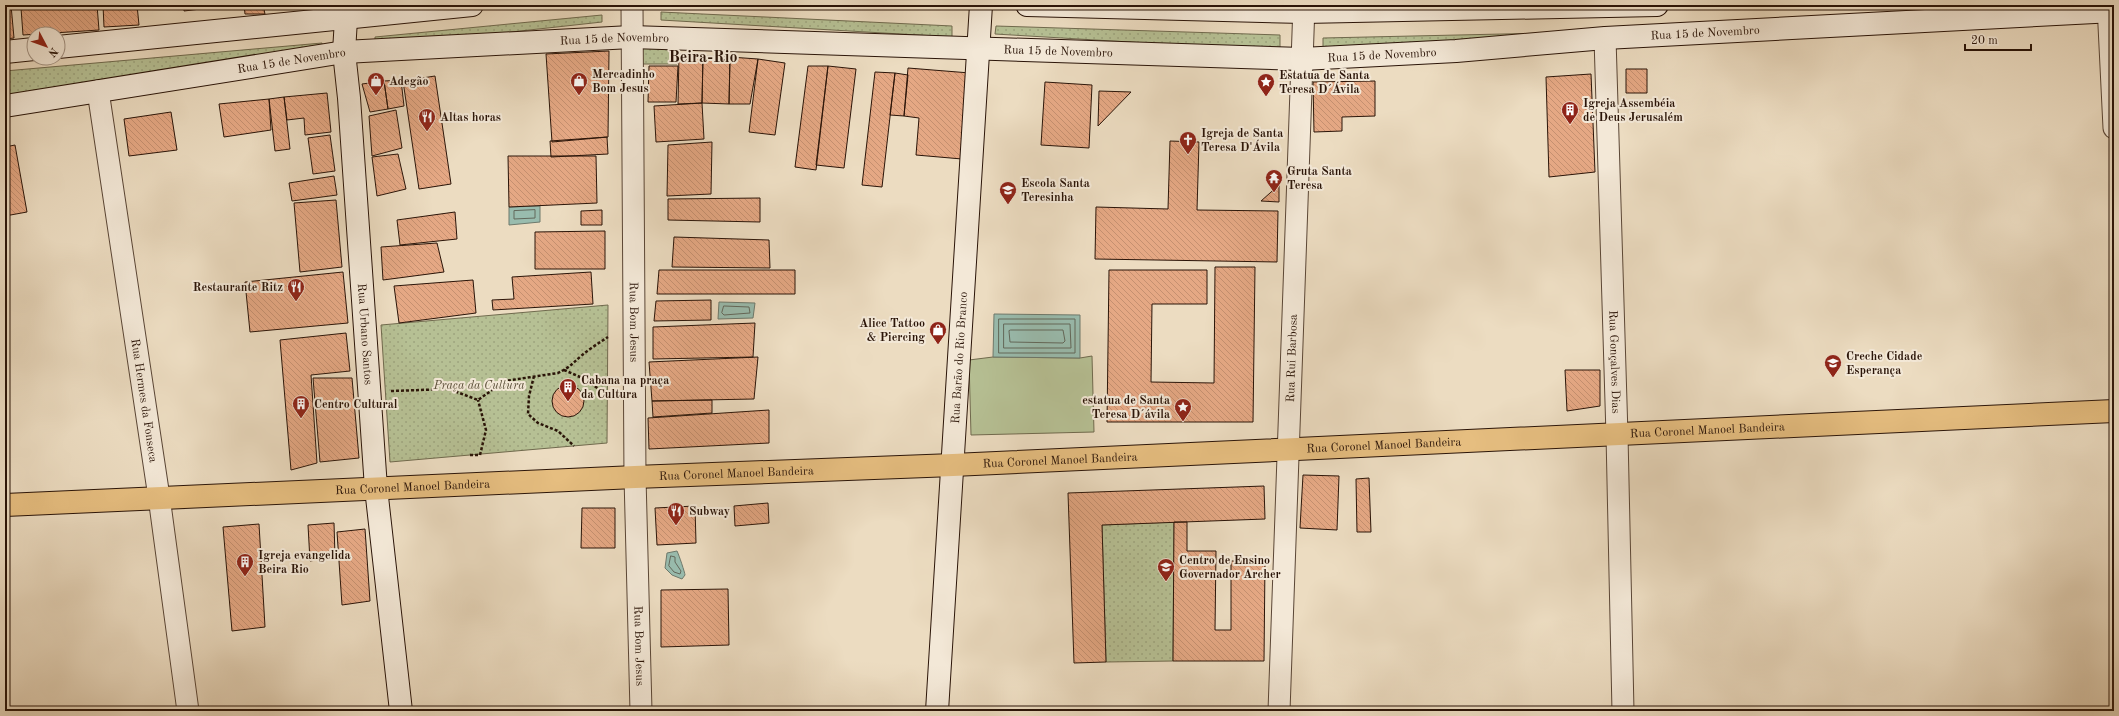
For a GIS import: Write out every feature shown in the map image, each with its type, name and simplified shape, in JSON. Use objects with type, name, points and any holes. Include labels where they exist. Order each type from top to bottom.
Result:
[{"type":"main road","points":[[66,46],[346,12],[472,5]]},
{"type":"main road","name":"Rua Barão do Rio Branco","points":[[937,711],[981,5]]},
{"type":"main road","points":[[1027,5],[1304,9],[1657,5]]},
{"type":"main road","points":[[1601,6],[1605,38]]},
{"type":"main road","name":"Rua 15 de Novembro","points":[[5,106],[344,52],[630,37],[1302,59],[1456,51],[1605,38],[2110,9]]},
{"type":"main road","name":"Rua Urbano Santos","points":[[346,12],[344,52],[350,106],[376,488],[401,711]]},
{"type":"main road","points":[[5,52],[26,50]]},
{"type":"main road","name":"Rua Coronel Manoel Bandeira","points":[[5,505],[634,477],[953,466],[2114,411]]},
{"type":"street","name":"Rua Bom Jesus","points":[[632,5],[630,37],[634,477],[641,711]]},
{"type":"street","name":"Rua Rui Barbosa","points":[[1279,711],[1304,9]]},
{"type":"street","points":[[2110,9],[2114,128]]},
{"type":"street","name":"Rua Gonçalves Dias","points":[[1605,38],[1624,711]]},
{"type":"street","name":"Rua Hermes da Fonseca","points":[[98,91],[159,497],[188,711]]},
{"type":"path","points":[[478,400],[505,381],[564,370],[575,364],[580,356],[608,337]]},
{"type":"path","points":[[564,370],[580,377],[607,394]]},
{"type":"path","points":[[534,376],[529,396],[528,414],[538,423],[558,431],[574,446]]},
{"type":"path","points":[[387,391],[409,389],[449,389],[478,400]]},
{"type":"path","points":[[470,455],[480,455],[486,430],[478,400]]},
{"type":"green space","points":[[661,12],[952,26],[952,37],[661,20]]},
{"type":"green space","points":[[602,15],[602,22],[375,47],[375,37]]},
{"type":"green space","points":[[996,26],[1280,35],[1280,51],[995,34]]},
{"type":"green space","points":[[1593,32],[1323,50],[1323,38]]},
{"type":"green space","points":[[322,43],[324,54],[5,99],[5,71]]},
{"type":"green space","points":[[642,45],[678,46],[677,64],[641,64]]},
{"type":"green space","name":"Praça da Cultura","points":[[608,305],[607,443],[390,462],[381,325]]},
{"type":"green space","points":[[1092,356],[1094,432],[971,435],[969,360],[993,357],[1080,358]]},
{"type":"green space","points":[[1174,522],[1173,661],[1106,662],[1102,525]]},
{"type":"water","points":[[540,206],[540,222],[509,225],[509,207]]},
{"type":"water","points":[[719,302],[755,303],[753,318],[718,319]]},
{"type":"water","points":[[994,314],[1080,315],[1080,358],[993,357]]},
{"type":"water","points":[[677,551],[685,575],[682,579],[672,575],[665,568],[667,553]]},
{"type":"building","points":[[5,5],[11,5],[14,38],[5,39]]},
{"type":"building","points":[[61,5],[97,5],[99,30],[66,32],[66,26],[26,26],[26,35],[23,35],[21,8]]},
{"type":"building","points":[[103,5],[137,5],[139,25],[104,27]]},
{"type":"building","points":[[184,5],[209,5],[209,8],[184,11]]},
{"type":"building","points":[[244,5],[263,5],[265,14],[245,14]]},
{"type":"building","points":[[313,5],[336,5],[313,9]]},
{"type":"building","name":"Mercadinho Bom Jesus","points":[[609,51],[608,137],[552,142],[546,54]]},
{"type":"building","points":[[679,54],[703,56],[702,103],[678,104]]},
{"type":"building","points":[[703,56],[730,57],[729,104],[702,103]]},
{"type":"building","points":[[730,57],[758,59],[750,104],[729,104]]},
{"type":"building","points":[[758,59],[785,63],[775,135],[749,132]]},
{"type":"building","points":[[649,66],[678,66],[676,102],[648,102]]},
{"type":"building","points":[[808,66],[828,66],[816,170],[795,167]]},
{"type":"building","points":[[828,66],[856,69],[844,168],[816,165]]},
{"type":"building","points":[[908,68],[970,73],[962,159],[916,155],[919,118],[904,116]]},
{"type":"building","points":[[1626,69],[1647,69],[1647,93],[1626,93]]},
{"type":"building","points":[[875,72],[895,73],[882,187],[862,185]]},
{"type":"building","points":[[895,73],[908,75],[904,116],[890,115]]},
{"type":"building","name":"Igreja Assembéia de Deus Jerusalém","points":[[1591,74],[1595,172],[1549,177],[1546,77]]},
{"type":"building","name":"Altas horas","points":[[435,76],[451,184],[419,189],[403,81]]},
{"type":"building","points":[[401,80],[404,106],[388,109],[384,81]]},
{"type":"building","name":"Adegão","points":[[384,81],[388,109],[370,112],[362,84]]},
{"type":"building","points":[[1375,81],[1375,116],[1342,117],[1342,131],[1314,132],[1313,82]]},
{"type":"building","points":[[1045,82],[1092,85],[1089,148],[1041,145]]},
{"type":"building","points":[[1099,91],[1131,92],[1098,126]]},
{"type":"building","points":[[327,93],[331,132],[305,135],[304,118],[287,120],[284,97]]},
{"type":"building","points":[[284,97],[290,149],[275,151],[269,99]]},
{"type":"building","points":[[269,99],[271,130],[224,137],[219,104]]},
{"type":"building","points":[[702,103],[704,139],[656,142],[654,106]]},
{"type":"building","points":[[396,110],[402,148],[372,156],[369,116]]},
{"type":"building","points":[[171,112],[177,150],[129,156],[124,119]]},
{"type":"building","points":[[330,135],[335,171],[313,174],[308,138]]},
{"type":"building","points":[[607,137],[608,154],[551,157],[550,141]]},
{"type":"building","points":[[1170,141],[1199,142],[1197,210],[1278,211],[1277,262],[1095,259],[1096,207],[1168,209]]},
{"type":"building","points":[[712,142],[711,194],[667,196],[668,145]]},
{"type":"building","points":[[15,145],[27,212],[5,216],[5,147]]},
{"type":"building","points":[[398,154],[406,189],[377,196],[372,157]]},
{"type":"building","points":[[508,156],[596,156],[597,203],[509,207]]},
{"type":"building","points":[[334,176],[337,195],[292,201],[289,183]]},
{"type":"building","name":"Gruta Santa Teresa","points":[[1279,185],[1279,202],[1261,201]]},
{"type":"building","points":[[760,198],[760,222],[668,220],[668,199]]},
{"type":"building","points":[[336,200],[342,267],[300,272],[294,203]]},
{"type":"building","points":[[602,210],[602,225],[581,225],[581,211]]},
{"type":"building","points":[[455,212],[457,239],[400,245],[397,220]]},
{"type":"building","points":[[605,231],[605,269],[535,269],[535,232]]},
{"type":"building","points":[[674,237],[769,240],[770,268],[672,267]]},
{"type":"building","points":[[437,243],[444,272],[383,280],[381,247]]},
{"type":"building","points":[[1215,267],[1255,267],[1253,422],[1107,422],[1109,270],[1207,270],[1207,304],[1152,304],[1151,382],[1214,383]]},
{"type":"building","points":[[659,270],[795,270],[795,294],[657,294]]},
{"type":"building","name":"Restaurante Ritz","points":[[343,272],[348,323],[250,332],[245,282]]},
{"type":"building","points":[[591,272],[593,304],[493,310],[492,300],[514,299],[512,277]]},
{"type":"building","points":[[473,280],[476,313],[399,323],[394,286]]},
{"type":"building","points":[[711,300],[711,320],[654,321],[656,301]]},
{"type":"building","points":[[755,323],[753,357],[653,359],[653,327]]},
{"type":"building","name":"Centro Cultural","points":[[346,333],[350,371],[311,375],[317,463],[291,470],[280,340]]},
{"type":"building","points":[[758,357],[754,399],[652,401],[649,362]]},
{"type":"building","points":[[1565,370],[1600,370],[1600,406],[1567,411]]},
{"type":"building","points":[[313,378],[352,378],[359,458],[320,462]]},
{"type":"building","name":"Cabana na praça da Cultura","points":[[568,385],[574,386],[581,392],[584,401],[583,407],[577,414],[568,417],[562,416],[555,410],[552,401],[553,395],[559,388]]},
{"type":"building","points":[[712,400],[712,413],[653,417],[652,401]]},
{"type":"building","points":[[769,410],[769,443],[649,449],[648,418]]},
{"type":"building","points":[[1303,475],[1339,476],[1337,530],[1300,528]]},
{"type":"building","points":[[1369,478],[1371,532],[1357,532],[1356,479]]},
{"type":"building","points":[[1264,486],[1265,519],[1102,525],[1106,662],[1074,663],[1068,493]]},
{"type":"building","points":[[768,503],[769,523],[735,526],[734,506]]},
{"type":"building","name":"Subway","points":[[695,506],[696,543],[657,545],[655,508]]},
{"type":"building","points":[[582,508],[615,508],[615,548],[581,548]]},
{"type":"building","points":[[1174,522],[1187,522],[1187,551],[1216,551],[1215,630],[1231,630],[1231,561],[1265,561],[1264,661],[1173,661]]},
{"type":"building","points":[[334,523],[335,557],[310,561],[308,525]]},
{"type":"building","name":"Igreja evangelida Beira Rio","points":[[259,524],[265,627],[232,631],[223,527]]},
{"type":"building","points":[[365,529],[370,601],[342,605],[337,532]]},
{"type":"building","points":[[728,589],[729,645],[661,647],[661,590]]},
{"type":"place","name":"Adegão","points":[[376,96]]},
{"type":"place","name":"Mercadinho Bom Jesus","points":[[579,96]]},
{"type":"place","name":"Estatua de Santa Teresa D´Ávila","points":[[1266,97]]},
{"type":"place","name":"Igreja Assembéia de Deus Jerusalém","points":[[1570,125]]},
{"type":"place","name":"Altas horas","points":[[427,132]]},
{"type":"place","name":"Igreja de Santa Teresa D'Ávila","points":[[1188,155]]},
{"type":"place","name":"Gruta Santa Teresa","points":[[1274,193]]},
{"type":"place","name":"Escola Santa Teresinha","points":[[1008,205]]},
{"type":"place","name":"Restaurante Ritz","points":[[296,302]]},
{"type":"place","name":"Alice Tattoo & Piercing","points":[[938,345]]},
{"type":"place","name":"Creche Cidade Esperança","points":[[1833,378]]},
{"type":"place","name":"Cabana na praça da Cultura","points":[[568,402]]},
{"type":"place","name":"Centro Cultural","points":[[301,419]]},
{"type":"place","name":"estatua de Santa Teresa D´ávila","points":[[1183,422]]},
{"type":"place","name":"Subway","points":[[676,526]]},
{"type":"place","name":"Igreja evangelida Beira Rio","points":[[245,577]]},
{"type":"place","name":"Centro de Ensino Governador Archer","points":[[1166,582]]},
{"type":"district","name":"Beira-Rio","points":[[703,56]]}]
